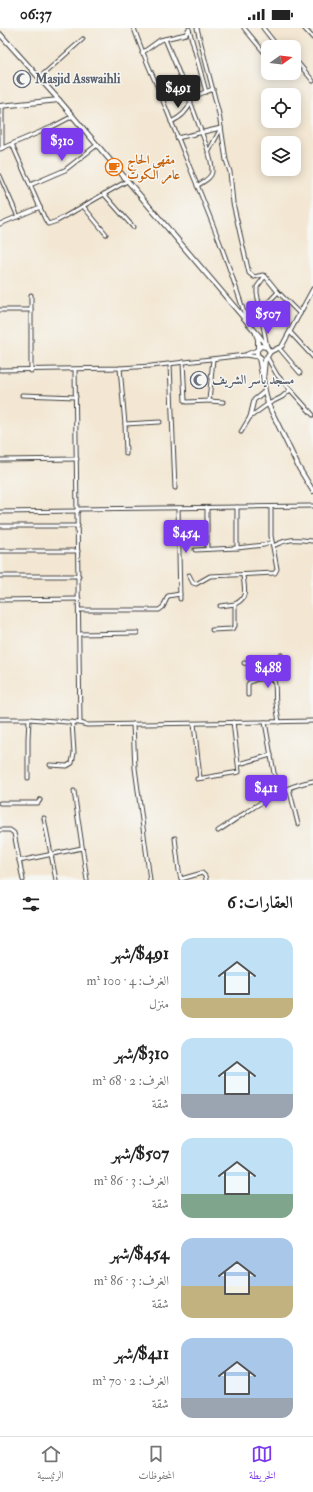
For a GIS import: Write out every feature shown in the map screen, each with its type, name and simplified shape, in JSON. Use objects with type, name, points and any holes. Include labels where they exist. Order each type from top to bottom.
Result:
[{"type":"main road","points":[[0,34],[98,145],[127,181],[256,331],[267,352],[263,380]]},
{"type":"main road","points":[[1,106],[59,100]]},
{"type":"main road","points":[[256,331],[258,339],[258,357],[264,391],[268,404],[299,468],[313,491]]},
{"type":"main road","points":[[257,349],[262,346],[267,352]]},
{"type":"main road","points":[[258,357],[262,359],[267,352]]},
{"type":"street","points":[[134,28],[142,52],[232,274],[246,320]]},
{"type":"street","points":[[197,28],[213,89],[226,160],[230,172],[233,203],[248,271],[252,276],[265,276],[278,292],[300,314]]},
{"type":"street","points":[[244,28],[261,49]]},
{"type":"street","points":[[263,28],[272,40]]},
{"type":"street","points":[[304,28],[313,38]]},
{"type":"street","points":[[142,52],[160,40],[186,34],[189,29]]},
{"type":"street","points":[[189,29],[206,92]]},
{"type":"street","points":[[39,78],[83,39]]},
{"type":"street","points":[[166,39],[202,132],[208,152],[212,171],[210,177],[197,186]]},
{"type":"street","points":[[301,66],[313,81]]},
{"type":"street","points":[[171,122],[184,114],[190,100],[213,89]]},
{"type":"street","points":[[1,106],[1,149],[52,127],[73,116]]},
{"type":"street","points":[[177,138],[221,128]]},
{"type":"street","points":[[208,152],[221,128]]},
{"type":"street","points":[[12,144],[46,222],[51,224],[127,181]]},
{"type":"street","points":[[30,185],[65,170],[98,145]]},
{"type":"street","points":[[0,176],[18,217]]},
{"type":"street","points":[[104,194],[133,227]]},
{"type":"street","points":[[83,206],[106,234]]},
{"type":"street","points":[[0,224],[40,207]]},
{"type":"street","points":[[265,276],[257,288],[257,293],[267,352],[276,375],[313,415]]},
{"type":"street","points":[[267,352],[279,348],[290,332],[313,289]]},
{"type":"street","points":[[261,310],[278,292]]},
{"type":"street","points":[[31,295],[31,371]]},
{"type":"street","points":[[0,310],[31,310]]},
{"type":"street","points":[[290,332],[313,355]]},
{"type":"street","points":[[279,348],[300,373]]},
{"type":"street","points":[[245,355],[257,349]]},
{"type":"street","points":[[0,370],[31,371],[120,368],[245,355],[258,357]]},
{"type":"street","points":[[209,401],[213,359]]},
{"type":"street","points":[[183,362],[185,401],[223,402]]},
{"type":"street","points":[[170,364],[175,488]]},
{"type":"street","points":[[120,368],[126,454]]},
{"type":"street","points":[[75,370],[80,723]]},
{"type":"street","points":[[250,417],[268,404],[282,398],[290,390]]},
{"type":"street","points":[[241,432],[250,417],[254,400],[264,391]]},
{"type":"street","points":[[22,395],[76,397]]},
{"type":"street","points":[[125,424],[160,422]]},
{"type":"street","points":[[0,460],[77,459]]},
{"type":"street","points":[[0,512],[313,506]]},
{"type":"street","points":[[237,507],[237,548]]},
{"type":"street","points":[[189,575],[193,583],[196,584],[210,576],[275,573],[277,569],[272,542],[271,507]]},
{"type":"street","points":[[178,508],[180,600]]},
{"type":"street","points":[[207,508],[207,549]]},
{"type":"street","points":[[0,526],[78,526]]},
{"type":"street","points":[[273,546],[293,539],[313,541]]},
{"type":"street","points":[[195,550],[237,548],[264,545],[272,542]]},
{"type":"street","points":[[0,551],[78,551]]},
{"type":"street","points":[[220,606],[235,604],[241,601],[244,596],[243,575]]},
{"type":"street","points":[[0,576],[79,576]]},
{"type":"street","points":[[79,610],[159,610],[163,607],[168,596],[180,594]]},
{"type":"street","points":[[0,600],[79,599]]},
{"type":"street","points":[[212,630],[234,628],[235,604]]},
{"type":"street","points":[[79,634],[137,633]]},
{"type":"street","points":[[268,671],[275,659],[281,655]]},
{"type":"street","points":[[244,664],[260,667],[268,671],[274,680],[279,722]]},
{"type":"street","points":[[248,695],[248,684],[250,681],[267,678],[274,680]]},
{"type":"street","points":[[0,719],[29,719],[72,722],[87,725],[313,721]]},
{"type":"street","points":[[28,778],[29,719]]},
{"type":"street","points":[[50,765],[67,766],[72,763],[74,753],[72,722]]},
{"type":"street","points":[[194,724],[199,779],[238,772],[240,769],[233,722]]},
{"type":"street","points":[[265,722],[274,773],[279,784]]},
{"type":"street","points":[[133,724],[136,776],[150,880]]},
{"type":"street","points":[[239,764],[271,755]]},
{"type":"street","points":[[218,831],[267,799],[289,788],[313,781]]},
{"type":"street","points":[[289,788],[298,824]]},
{"type":"street","points":[[74,791],[87,880]]},
{"type":"street","points":[[0,803],[38,802],[40,800]]},
{"type":"street","points":[[44,818],[56,880]]},
{"type":"street","points":[[0,830],[10,830],[13,832],[23,880]]},
{"type":"street","points":[[175,838],[180,879],[202,873],[206,880]]},
{"type":"street","points":[[19,861],[82,848]]},
{"type":"place","name":"Masjid Asswaihli","points":[[22,79]]},
{"type":"place","name":"مقهي الحاج عامر الكوت","points":[[114,167]]},
{"type":"place","name":"مسجد ياسر الشريف","points":[[199,380]]}]
